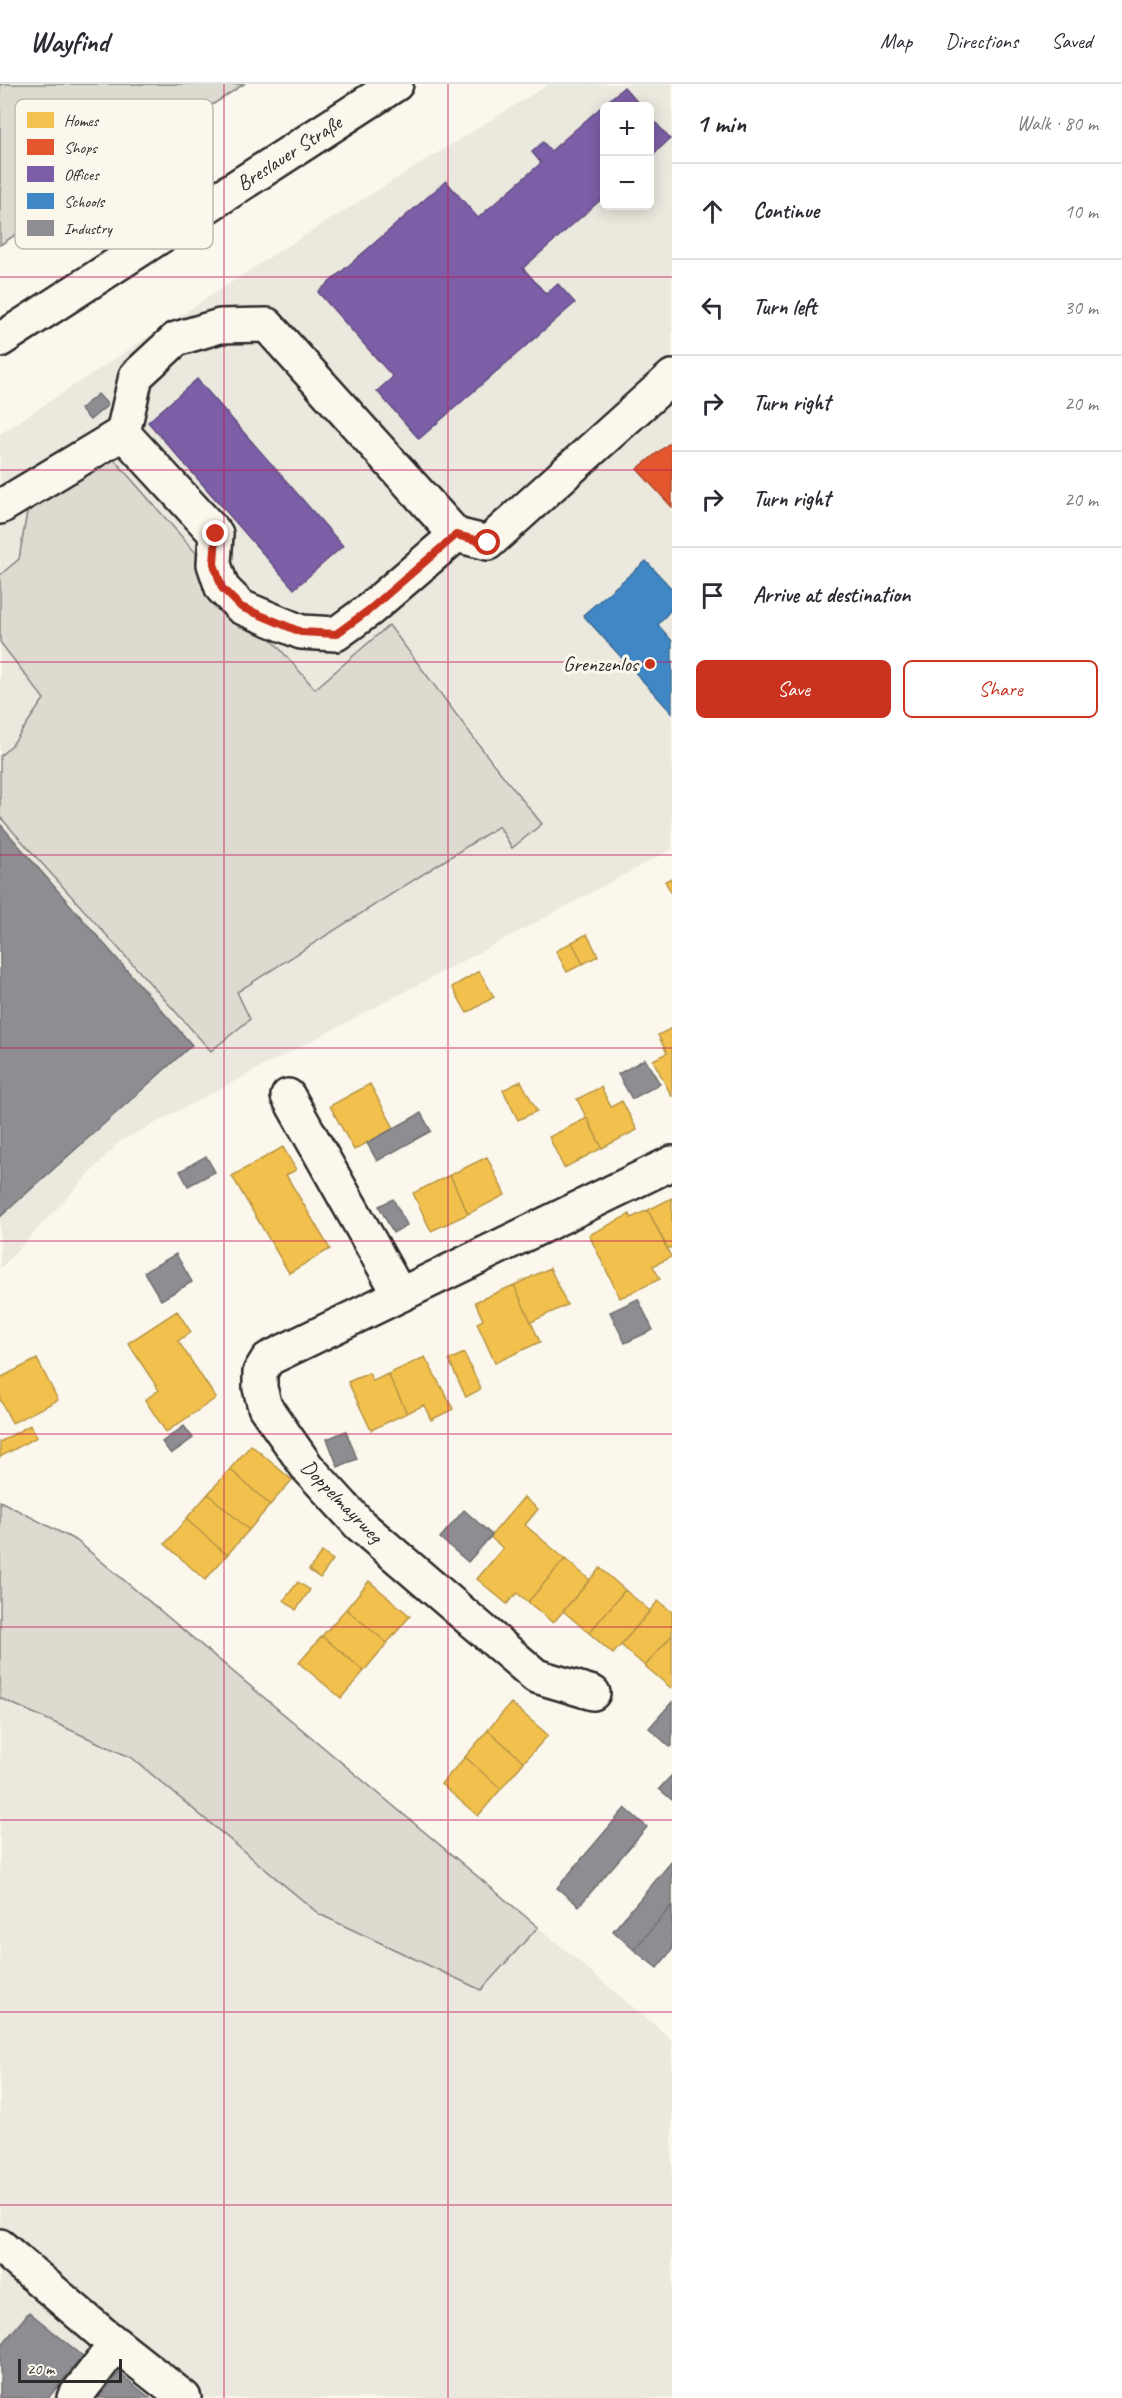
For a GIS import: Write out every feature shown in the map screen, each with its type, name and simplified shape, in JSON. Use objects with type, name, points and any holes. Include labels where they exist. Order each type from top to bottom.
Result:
[{"type":"street","name":"Breslauer Straße","points":[[213,202],[396,84]]},
{"type":"street","name":"Breslauer Straße","points":[[0,340],[141,249]]},
{"type":"street","points":[[0,507],[123,433],[136,376],[176,339],[220,326],[267,325],[456,535],[488,543],[672,377]]},
{"type":"street","points":[[123,433],[216,534],[214,564],[222,588],[241,607],[301,632],[336,634],[369,610],[456,535]]},
{"type":"street","points":[[288,1096],[400,1295]]},
{"type":"street","name":"Doppelmayrweg","points":[[593,1693],[536,1676],[360,1525],[307,1467],[265,1407],[260,1388],[260,1372],[268,1359],[672,1163]]},
{"type":"street","points":[[0,2246],[184,2398]]},
{"type":"street","points":[[74,2398],[116,2344]]},
{"type":"shaded area","points":[[0,84],[244,84],[213,104],[213,99],[15,99],[15,235],[0,245]]},
{"type":"shaded area","points":[[549,84],[672,84],[672,849],[119,1142],[0,1269],[0,817],[211,1050],[250,1019],[237,992],[499,826],[542,824],[389,625],[315,689],[111,456],[27,512],[19,559],[0,575],[0,434],[273,255]]},
{"type":"shaded area","points":[[111,456],[315,689],[389,625],[492,762],[542,824],[512,848],[499,826],[237,992],[250,1019],[211,1051],[0,817],[0,756],[12,745],[44,699],[0,642],[0,575],[19,559],[27,512]]},
{"type":"shaded area","points":[[0,642],[45,699],[12,745],[0,756]]},
{"type":"shaded area","points":[[0,1501],[77,1541],[538,1927],[481,1990],[319,1914],[132,1758],[0,1698]]},
{"type":"shaded area","points":[[0,1698],[132,1758],[319,1915],[481,1990],[538,1927],[672,2040],[672,2398],[0,2398]]},
{"type":"building: Homes","points":[[672,878],[672,894],[665,881]]},
{"type":"building: Homes","points":[[587,934],[598,956],[583,964],[572,942]]},
{"type":"building: Homes","points":[[572,942],[583,964],[567,972],[556,951]]},
{"type":"building: Homes","points":[[479,971],[494,997],[467,1013],[452,987]]},
{"type":"building: Homes","points":[[672,1028],[672,1097],[653,1060],[667,1053],[658,1035]]},
{"type":"building: Homes","points":[[521,1081],[537,1111],[518,1120],[503,1090]]},
{"type":"building: Homes","points":[[370,1084],[394,1128],[354,1150],[330,1106]]},
{"type":"building: Homes","points":[[601,1087],[611,1107],[622,1101],[637,1130],[602,1148],[577,1099]]},
{"type":"building: Homes","points":[[587,1118],[602,1148],[564,1168],[549,1137]]},
{"type":"building: Homes","points":[[283,1147],[296,1170],[286,1175],[330,1249],[289,1273],[232,1176]]},
{"type":"building: Homes","points":[[487,1157],[505,1195],[468,1214],[450,1175]]},
{"type":"building: Homes","points":[[450,1175],[468,1214],[431,1231],[413,1193]]},
{"type":"building: Homes","points":[[672,1198],[672,1247],[668,1249],[648,1210]]},
{"type":"building: Homes","points":[[648,1210],[671,1257],[653,1266],[660,1279],[620,1298],[589,1235],[630,1214],[631,1218]]},
{"type":"building: Homes","points":[[550,1268],[567,1305],[531,1322],[514,1285]]},
{"type":"building: Homes","points":[[514,1285],[540,1342],[495,1363],[477,1323],[483,1320],[475,1302]]},
{"type":"building: Homes","points":[[177,1311],[191,1332],[178,1341],[216,1398],[166,1432],[145,1400],[159,1390],[128,1343]]},
{"type":"building: Homes","points":[[464,1353],[481,1389],[466,1397],[449,1360]]},
{"type":"building: Homes","points":[[425,1357],[453,1409],[431,1420],[424,1405],[407,1413],[388,1374]]},
{"type":"building: Homes","points":[[37,1359],[58,1400],[12,1423],[0,1399],[0,1378]]},
{"type":"building: Homes","points":[[369,1373],[373,1381],[388,1374],[407,1413],[371,1430],[348,1382]]},
{"type":"building: Homes","points":[[30,1425],[37,1437],[0,1457],[0,1442]]},
{"type":"building: Homes","points":[[251,1445],[292,1480],[270,1505],[230,1469]]},
{"type":"building: Homes","points":[[230,1469],[270,1505],[249,1530],[208,1494]]},
{"type":"building: Homes","points":[[208,1494],[249,1530],[227,1555],[186,1519]]},
{"type":"building: Homes","points":[[524,1497],[538,1509],[525,1525],[565,1559],[528,1602],[517,1593],[507,1604],[477,1579],[503,1548],[490,1537]]},
{"type":"building: Homes","points":[[186,1519],[227,1555],[205,1580],[165,1544]]},
{"type":"building: Homes","points":[[322,1552],[333,1560],[320,1578],[309,1570]]},
{"type":"building: Homes","points":[[565,1559],[590,1580],[553,1623],[528,1602]]},
{"type":"building: Homes","points":[[600,1568],[625,1590],[589,1633],[563,1611]]},
{"type":"building: Homes","points":[[369,1581],[410,1616],[387,1643],[346,1609]]},
{"type":"building: Homes","points":[[298,1582],[310,1590],[296,1610],[284,1600]]},
{"type":"building: Homes","points":[[625,1590],[650,1611],[613,1654],[589,1633]]},
{"type":"building: Homes","points":[[658,1601],[672,1612],[672,1635],[645,1666],[621,1645]]},
{"type":"building: Homes","points":[[346,1609],[387,1643],[364,1671],[322,1636]]},
{"type":"building: Homes","points":[[672,1635],[672,1687],[671,1688],[645,1666]]},
{"type":"building: Homes","points":[[322,1636],[364,1671],[341,1698],[299,1663]]},
{"type":"building: Homes","points":[[511,1703],[548,1735],[524,1762],[488,1730]]},
{"type":"building: Homes","points":[[488,1730],[524,1762],[501,1789],[465,1757]]},
{"type":"building: Homes","points":[[465,1757],[501,1789],[478,1816],[441,1784]]},
{"type":"building: Shops","points":[[672,441],[672,507],[637,469]]},
{"type":"building: Offices","points":[[624,87],[637,102],[607,102]]},
{"type":"building: Offices","points":[[600,108],[600,201],[523,268],[546,294],[558,284],[575,303],[419,439],[377,391],[393,377],[318,292],[446,181],[478,218],[541,163],[532,152],[543,142],[551,151]]},
{"type":"building: Offices","points":[[654,121],[670,139],[654,153]]},
{"type":"building: Offices","points":[[197,379],[343,546],[294,589],[148,422]]},
{"type":"building: Schools","name":"Grenzenlos","points":[[646,561],[672,589],[672,608],[658,625],[672,641],[672,713],[583,615]]},
{"type":"building: Industry","points":[[98,394],[108,405],[90,420],[80,409]]},
{"type":"building: Industry","points":[[0,824],[192,1045],[0,1217]]},
{"type":"building: Industry","points":[[645,1059],[660,1084],[632,1099],[618,1074]]},
{"type":"building: Industry","points":[[421,1113],[431,1131],[377,1161],[367,1143]]},
{"type":"building: Industry","points":[[206,1156],[215,1172],[188,1186],[180,1171]]},
{"type":"building: Industry","points":[[393,1199],[407,1225],[393,1233],[379,1206]]},
{"type":"building: Industry","points":[[176,1254],[192,1282],[161,1300],[144,1272]]},
{"type":"building: Industry","points":[[638,1299],[653,1330],[625,1343],[610,1312]]},
{"type":"building: Industry","points":[[184,1426],[193,1438],[171,1454],[162,1442]]},
{"type":"building: Industry","points":[[346,1431],[357,1459],[338,1467],[327,1439]]},
{"type":"building: Industry","points":[[464,1510],[492,1535],[468,1562],[440,1538]]},
{"type":"building: Industry","points":[[672,1702],[672,1745],[670,1747],[649,1728]]},
{"type":"building: Industry","points":[[672,1775],[672,1800],[659,1789]]},
{"type":"building: Industry","points":[[625,1808],[647,1827],[579,1906],[557,1888]]},
{"type":"building: Industry","points":[[672,1861],[672,1905],[634,1950],[613,1931]]},
{"type":"building: Industry","points":[[672,1905],[672,1950],[657,1968],[634,1950]]},
{"type":"building: Industry","points":[[29,2312],[83,2356],[48,2398],[0,2398],[0,2347]]},
{"type":"building: Industry","points":[[119,2373],[150,2398],[98,2398]]},
{"type":"place","name":"Grenzenlos","points":[[650,664]]},
{"type":"route","points":[[216,534],[214,564],[222,588],[241,607],[301,632],[336,634],[369,610],[456,535],[488,543]]}]
